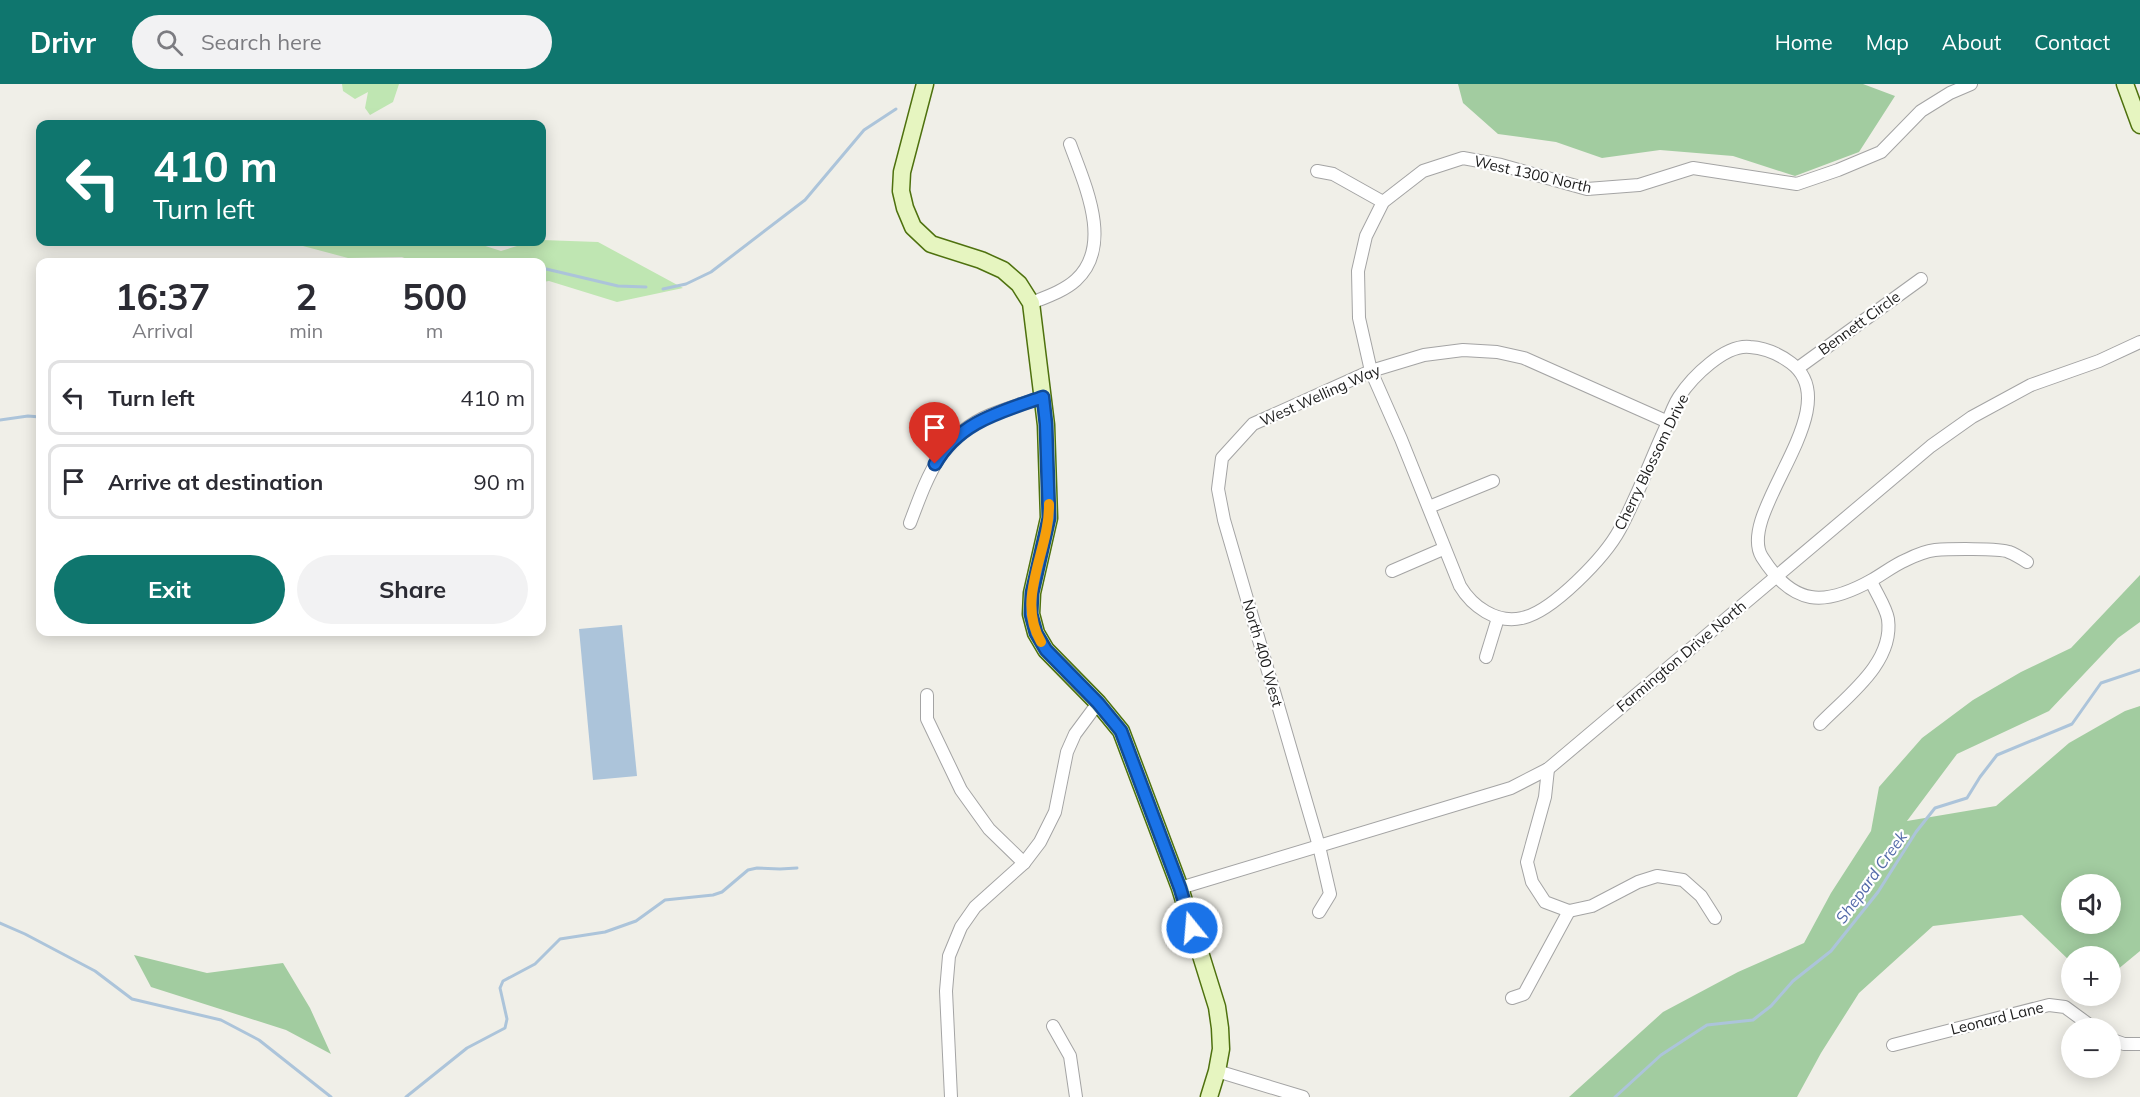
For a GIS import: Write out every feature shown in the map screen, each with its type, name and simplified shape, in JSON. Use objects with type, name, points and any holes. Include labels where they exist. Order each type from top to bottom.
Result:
[{"type":"street","points":[[925,84],[902,172],[901,191],[905,208],[913,227],[931,244],[981,260],[1003,270],[1019,284],[1031,303],[1046,424],[1049,518],[1032,593],[1031,614],[1036,633],[1046,650],[1098,703],[1121,731],[1180,888],[1217,1006],[1221,1048],[1209,1097]]},
{"type":"street","name":"West 1300 North","points":[[1383,202],[1423,171],[1463,158],[1501,165],[1587,189],[1639,185],[1693,168],[1797,184],[1881,152],[1921,111],[1948,88],[1971,84]]},
{"type":"street","points":[[2125,84],[2140,125]]},
{"type":"street","points":[[1031,303],[1056,292],[1077,279],[1088,262],[1095,240],[1094,211],[1070,144]]},
{"type":"street","points":[[1317,171],[1333,174],[1383,202],[1366,236],[1358,271],[1359,318],[1371,371],[1429,507],[1443,549],[1466,595],[1481,609],[1498,618],[1486,657]]},
{"type":"street","name":"Bennett Circle","points":[[1798,368],[1921,279]]},
{"type":"street","name":"Farmington Drive North","points":[[1180,888],[1511,788],[1548,769],[1931,446],[1972,417],[2031,385],[2099,361],[2140,342]]},
{"type":"street","name":"Cherry Blossom Drive","points":[[1498,618],[1521,619],[1539,612],[1579,579],[1602,555],[1619,530],[1679,397],[1703,370],[1724,353],[1748,346],[1778,353],[1798,368]]},
{"type":"street","name":"West Welling Way","points":[[1222,458],[1253,424],[1371,371],[1424,355],[1463,350],[1497,352],[1524,358],[1668,422]]},
{"type":"street","points":[[1798,368],[1806,385],[1809,403],[1805,422],[1760,523],[1757,542],[1761,555],[1777,575],[1797,594],[1818,598],[1839,596],[1871,581],[1906,560],[1933,550],[2007,551],[2027,562]]},
{"type":"street","points":[[910,523],[928,477],[942,452],[962,431],[988,416],[1043,397]]},
{"type":"street","name":"North 400 West","points":[[1222,458],[1218,489],[1224,520],[1319,846],[1330,894],[1319,912]]},
{"type":"street","points":[[1429,507],[1493,481]]},
{"type":"street","points":[[1392,571],[1443,549]]},
{"type":"street","points":[[1820,724],[1877,665],[1885,650],[1889,632],[1888,617],[1871,581]]},
{"type":"street","points":[[927,695],[927,719],[961,790],[989,829],[1024,863]]},
{"type":"street","points":[[951,1097],[946,991],[949,956],[961,927],[975,907],[1024,863],[1040,842],[1055,812],[1067,752],[1075,734],[1098,703]]},
{"type":"street","points":[[1548,769],[1545,797],[1527,862],[1532,882],[1545,902],[1569,910],[1592,906],[1638,882],[1657,876],[1683,880],[1701,896],[1715,918]]},
{"type":"street","points":[[1512,998],[1524,994],[1569,910]]},
{"type":"street","name":"Leonard Lane","points":[[1893,1045],[2049,1005],[2065,1007],[2080,1018]]},
{"type":"street","points":[[1053,1026],[1070,1056],[1076,1097]]},
{"type":"street","points":[[2121,1043],[2140,1044]]},
{"type":"street","points":[[1217,1071],[1303,1097]]},
{"type":"green space","points":[[342,84],[399,84],[393,102],[370,115],[365,108],[368,92],[355,99],[343,91]]},
{"type":"green space","points":[[1458,84],[1863,84],[1895,96],[1859,152],[1795,176],[1733,156],[1660,150],[1602,158],[1556,142],[1498,134],[1463,103]]},
{"type":"green space","points":[[546,240],[598,242],[683,288],[617,302],[546,281],[546,258],[348,258],[303,246],[485,246],[501,251],[517,246],[546,246]]},
{"type":"green space","points":[[2140,575],[2140,622],[2118,638],[2049,711],[1957,754],[1907,821],[1996,806],[2069,743],[2125,711],[2140,706],[2140,951],[2121,967],[2121,946],[2061,946],[2061,952],[2022,915],[1933,926],[1859,993],[1821,1053],[1797,1097],[1569,1097],[1663,1012],[1738,972],[1804,943],[1831,893],[1871,831],[1879,787],[1922,738],[1973,700],[2021,672],[2071,648]]},
{"type":"green space","points":[[134,955],[207,973],[283,963],[310,1008],[331,1054],[286,1030],[151,987]]},
{"type":"water","points":[[622,625],[637,776],[593,780],[579,629]]},
{"type":"waterway","points":[[663,289],[686,284],[711,272],[805,200],[864,130],[896,109]]},
{"type":"waterway","points":[[546,269],[618,286],[646,287]]},
{"type":"waterway","points":[[0,420],[36,417]]},
{"type":"waterway","name":"Shepard Creek","points":[[1615,1097],[1661,1055],[1707,1025],[1753,1020],[1771,1006],[1793,981],[1831,951],[1878,892],[1916,832],[1935,808],[1967,798],[1997,755],[2072,724],[2101,683],[2140,670]]},
{"type":"waterway","points":[[406,1097],[467,1048],[505,1028],[507,1019],[500,988],[503,981],[535,964],[560,939],[605,932],[636,921],[665,900],[722,892],[748,870],[797,868]]},
{"type":"waterway","points":[[0,923],[95,971],[132,999],[221,1020],[259,1040],[331,1097]]},
{"type":"slow traffic","points":[[1041,642],[1031,614],[1032,593],[1049,518],[1049,504]]},
{"type":"route","points":[[935,464],[942,452],[962,431],[988,416],[1043,397],[1049,518],[1032,593],[1031,614],[1036,633],[1046,650],[1098,703],[1121,731],[1180,888],[1192,928]]}]
